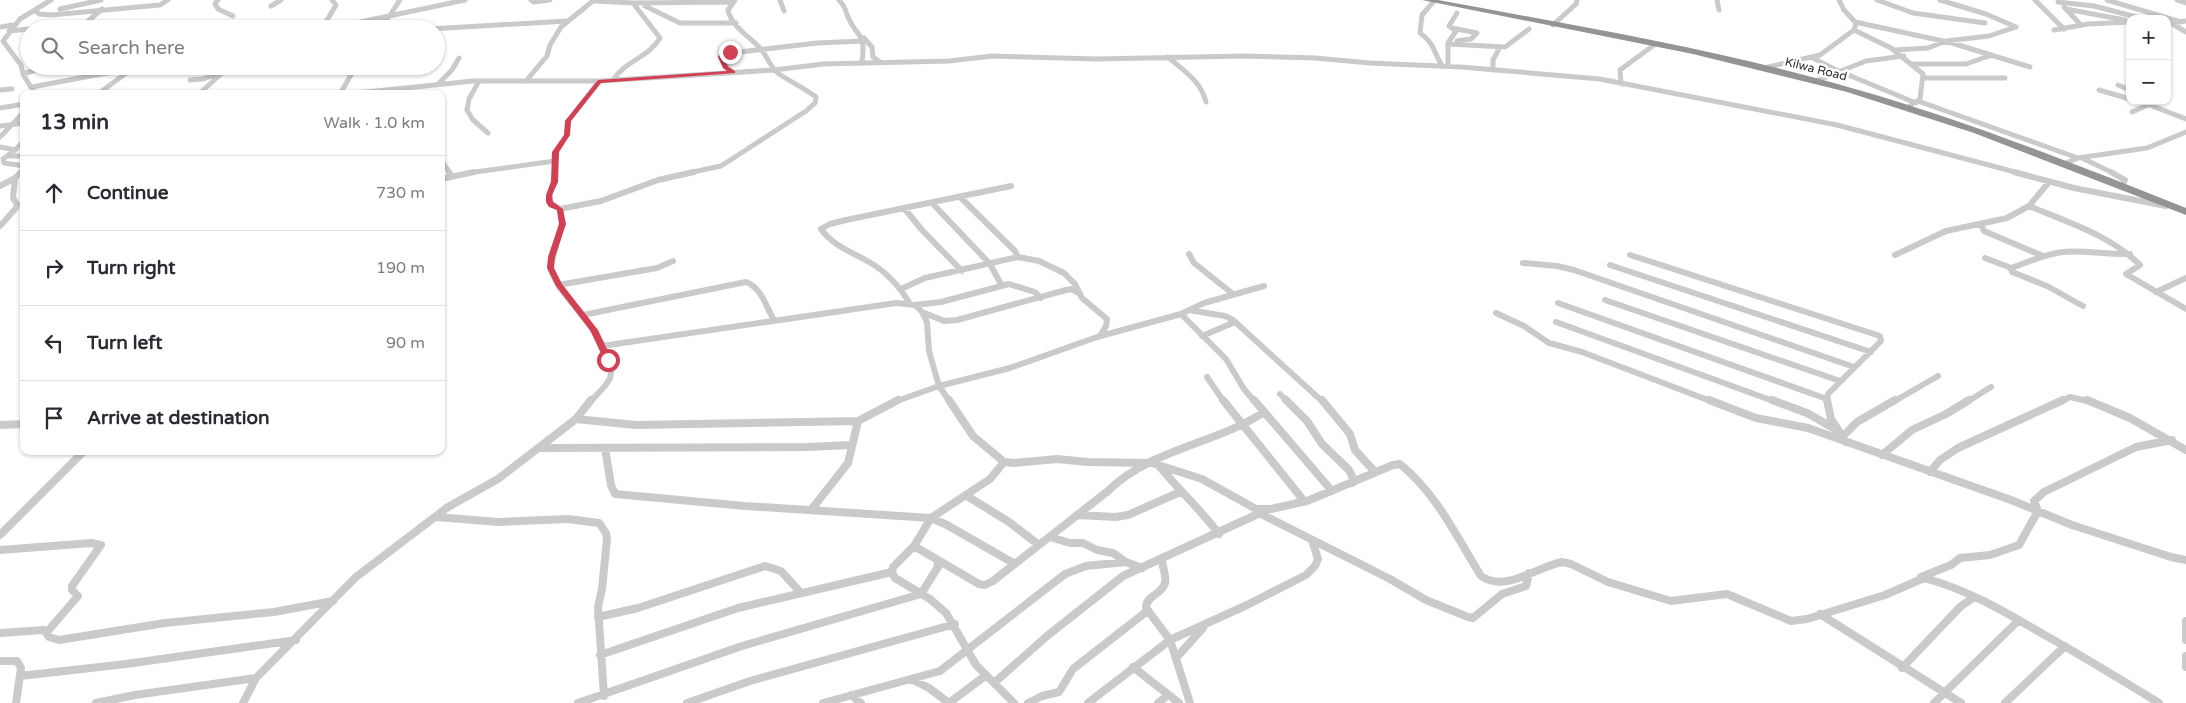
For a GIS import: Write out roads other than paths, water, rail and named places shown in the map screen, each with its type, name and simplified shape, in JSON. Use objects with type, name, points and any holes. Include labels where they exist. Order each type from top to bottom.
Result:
[{"type":"highway","name":"Kilwa Road","points":[[1430,1],[1764,68],[1914,104],[2186,211]]},
{"type":"street","points":[[20,62],[3,41],[13,25],[20,19],[52,0]]},
{"type":"street","points":[[42,14],[101,0]]},
{"type":"street","points":[[35,10],[38,14],[102,10],[160,5],[168,0]]},
{"type":"street","points":[[218,0],[215,4],[218,9],[232,16]]},
{"type":"street","points":[[271,6],[281,0]]},
{"type":"street","points":[[326,20],[336,5],[332,0]]},
{"type":"street","points":[[388,20],[400,0]]},
{"type":"street","points":[[370,20],[465,0]]},
{"type":"street","points":[[531,0],[534,2],[550,0]]},
{"type":"street","points":[[526,81],[547,56],[556,33],[567,20],[594,0],[641,4],[734,1],[728,13],[746,37],[761,49],[774,70],[782,77],[800,85],[816,97],[815,103],[811,108],[722,166],[658,180],[601,201],[560,209],[549,202],[549,195],[554,182],[556,152],[567,135],[568,121],[600,81]]},
{"type":"street","points":[[780,0],[784,11]]},
{"type":"street","points":[[840,0],[864,41],[862,62]]},
{"type":"street","points":[[1553,25],[1576,4],[1577,0]]},
{"type":"street","points":[[1717,0],[1719,10]]},
{"type":"street","points":[[1839,0],[1840,7],[1855,22],[1946,41],[2030,68]]},
{"type":"street","points":[[1877,0],[1913,13],[1985,22]]},
{"type":"street","points":[[1895,50],[1928,48],[1946,41],[1989,36],[2016,27],[1980,12],[1940,0]]},
{"type":"street","points":[[2035,0],[2064,29]]},
{"type":"street","points":[[2106,0],[2184,21]]},
{"type":"street","points":[[2177,0],[2186,3]]},
{"type":"street","points":[[1430,1],[1422,15],[1420,33],[1432,42],[1435,54],[1442,66]]},
{"type":"street","points":[[2057,1],[2081,25]]},
{"type":"street","points":[[2057,1],[2094,6],[2129,15]]},
{"type":"street","points":[[613,80],[623,66],[660,40],[658,34],[633,3]]},
{"type":"street","points":[[641,4],[680,23],[736,23]]},
{"type":"street","points":[[2054,30],[2081,25],[2130,22],[2066,9]]},
{"type":"street","points":[[90,20],[102,10]]},
{"type":"street","points":[[1448,66],[1449,43],[1456,32],[1449,26],[1457,13]]},
{"type":"street","points":[[445,28],[567,20]]},
{"type":"street","points":[[2171,24],[2184,21]]},
{"type":"street","points":[[1764,68],[1820,55],[1854,30],[1857,25],[1855,22]]},
{"type":"street","points":[[2057,22],[2081,25]]},
{"type":"street","points":[[0,27],[13,25]]},
{"type":"street","points":[[2171,25],[2186,32]]},
{"type":"street","points":[[1449,43],[1467,40],[1477,34],[1452,28]]},
{"type":"street","points":[[1449,43],[1507,46],[1529,29]]},
{"type":"street","points":[[9,31],[20,30]]},
{"type":"street","points":[[1854,30],[1874,38],[1904,56],[1924,78],[2005,78]]},
{"type":"street","points":[[859,32],[872,47],[873,57],[880,62]]},
{"type":"street","points":[[733,72],[726,68],[722,54],[817,43],[864,41]]},
{"type":"street","points":[[1621,84],[1620,70],[1654,45]]},
{"type":"street","points":[[1493,70],[1493,60],[1500,47]]},
{"type":"street","points":[[406,90],[479,81],[600,81],[774,70],[862,62],[949,61],[990,56],[1097,59],[1168,57],[1315,58],[1370,63],[1448,66],[1593,78],[1837,125],[2089,192],[2174,207]]},
{"type":"street","points":[[1816,81],[1866,61],[1904,56]]},
{"type":"street","points":[[1912,64],[1966,64],[1992,56]]},
{"type":"street","points":[[1168,57],[1198,84],[1203,90],[1206,102]]},
{"type":"street","points":[[437,85],[452,70],[459,58]]},
{"type":"street","points":[[1813,58],[1914,104],[1999,130],[2015,133],[2080,158],[2121,177],[2125,180],[2122,186]]},
{"type":"street","points":[[24,75],[32,88],[86,75]]},
{"type":"street","points":[[103,90],[124,75]]},
{"type":"street","points":[[190,80],[203,79],[210,75]]},
{"type":"street","points":[[204,90],[214,82],[217,75]]},
{"type":"street","points":[[342,90],[351,75]]},
{"type":"street","points":[[1914,104],[1921,95],[1920,87],[1924,78]]},
{"type":"street","points":[[479,81],[466,107],[466,113],[488,133]]},
{"type":"street","points":[[2118,85],[2126,88]]},
{"type":"street","points":[[0,90],[12,89]]},
{"type":"street","points":[[2099,90],[2126,98]]},
{"type":"street","points":[[0,108],[20,105]]},
{"type":"street","points":[[2132,112],[2149,105]]},
{"type":"street","points":[[2153,105],[2186,120]]},
{"type":"street","points":[[0,137],[10,124],[20,115]]},
{"type":"street","points":[[0,126],[20,123]]},
{"type":"street","points":[[2066,164],[2080,158],[2147,148],[2186,132]]},
{"type":"street","points":[[3,156],[20,145]]},
{"type":"street","points":[[0,147],[14,150]]},
{"type":"street","points":[[3,156],[20,156]]},
{"type":"street","points":[[3,156],[4,163],[20,166]]},
{"type":"street","points":[[445,178],[484,170],[555,161]]},
{"type":"street","points":[[445,166],[452,177]]},
{"type":"street","points":[[0,186],[14,178],[20,171]]},
{"type":"street","points":[[0,226],[16,208],[17,204],[13,198],[14,178]]},
{"type":"street","points":[[1895,255],[1946,231],[2008,218],[2029,206],[2050,182]]},
{"type":"street","points":[[1011,186],[846,220],[830,224],[821,229],[832,240],[877,266],[901,289],[912,304],[922,312],[944,321],[956,320],[1069,290],[1079,293]]},
{"type":"street","points":[[960,197],[1015,251],[1018,257]]},
{"type":"street","points":[[932,203],[990,264],[1002,286]]},
{"type":"street","points":[[2029,206],[2103,239],[2130,254],[2140,265],[2126,274],[2186,309]]},
{"type":"street","points":[[904,208],[922,230],[962,271]]},
{"type":"street","points":[[242,703],[256,678],[372,563],[458,502],[498,479],[539,448],[576,419],[610,378],[610,371],[602,346],[594,330],[558,285],[550,268],[562,224],[560,209]]},
{"type":"street","points":[[1981,225],[1986,232],[2043,256]]},
{"type":"street","points":[[1985,258],[2011,268],[2043,256],[2068,251],[2109,255],[2130,254]]},
{"type":"street","points":[[1190,254],[1194,262],[1233,294]]},
{"type":"street","points":[[1630,254],[1880,336],[1881,341],[1828,394],[1828,409],[1836,429],[1844,440]]},
{"type":"street","points":[[901,289],[912,283],[1018,257],[1039,261],[1064,273],[1072,281],[1084,301],[1107,320],[1100,336]]},
{"type":"street","points":[[558,285],[657,268],[673,260]]},
{"type":"street","points":[[1523,263],[1554,265],[1574,270],[1854,366]]},
{"type":"street","points":[[1610,264],[1871,352]]},
{"type":"street","points":[[2011,268],[2012,272],[2047,286],[2083,306]]},
{"type":"street","points":[[2156,292],[2186,278]]},
{"type":"street","points":[[583,315],[746,282],[752,283],[757,289],[774,320]]},
{"type":"street","points":[[602,346],[896,303],[941,302],[1014,284],[1023,290],[1035,292],[1041,298]]},
{"type":"street","points":[[576,419],[636,425],[858,421],[890,402],[939,386],[1010,368],[1100,336],[1181,314],[1204,303],[1264,286]]},
{"type":"street","points":[[1605,300],[1840,381]]},
{"type":"street","points":[[1558,303],[1827,399]]},
{"type":"street","points":[[1189,310],[1228,317],[1235,322],[1327,406],[1350,434],[1355,450],[1375,472]]},
{"type":"street","points":[[922,312],[927,322],[929,351],[939,386],[973,436],[1004,462],[1058,459],[1156,464],[1202,479],[1258,511],[1390,579],[1426,600],[1455,613],[1473,618],[1502,594],[1527,586],[1529,573]]},
{"type":"street","points":[[1496,313],[1524,326],[1549,343],[1582,352],[1756,418],[1804,427],[1844,440],[2072,525],[2171,557],[2186,560]]},
{"type":"street","points":[[1181,314],[1226,359],[1237,380],[1332,491]]},
{"type":"street","points":[[1202,336],[1235,322]]},
{"type":"street","points":[[1556,322],[1807,413],[1836,429]]},
{"type":"street","points":[[1844,440],[1856,422],[1938,376]]},
{"type":"street","points":[[1207,377],[1228,408],[1304,501]]},
{"type":"street","points":[[1882,455],[1908,433],[1946,414],[1990,387]]},
{"type":"street","points":[[1280,394],[1307,421],[1322,444],[1350,470],[1353,478],[1352,483]]},
{"type":"street","points":[[1930,472],[1940,460],[1958,448],[2070,397],[2118,412],[2172,440],[2186,450]]},
{"type":"street","points":[[914,546],[970,580],[985,585],[1040,545],[1122,477],[1156,464],[1183,447],[1242,424],[1264,412]]},
{"type":"street","points":[[811,510],[848,463],[858,421]]},
{"type":"street","points":[[0,425],[20,424]]},
{"type":"street","points":[[994,683],[1047,636],[1123,576],[1219,534],[1258,511],[1304,501],[1396,464],[1403,466],[1436,505],[1483,579],[1498,583],[1562,562],[1576,566],[1608,582],[1672,601],[1728,594],[1787,620],[1801,621],[1885,595],[1951,565],[1960,558],[1990,555],[2016,547],[2022,542],[2038,512],[2034,501],[2055,486],[2124,452],[2158,441],[2172,440]]},
{"type":"street","points":[[539,448],[807,448],[852,445]]},
{"type":"street","points":[[605,448],[609,462],[611,489],[615,494],[745,506],[931,518],[947,525],[1015,564]]},
{"type":"street","points":[[0,535],[80,455]]},
{"type":"street","points":[[1004,462],[990,479],[931,518],[914,546],[893,567],[892,572],[895,578],[939,606],[955,624],[967,650],[985,676],[1015,703]]},
{"type":"street","points":[[1156,464],[1180,492],[1203,512],[1219,534]]},
{"type":"street","points":[[1077,515],[1116,517],[1128,515],[1180,492]]},
{"type":"street","points":[[967,496],[1009,522],[1040,545]]},
{"type":"street","points":[[436,517],[499,522],[568,520],[599,523],[606,533],[607,539],[598,617],[604,696]]},
{"type":"street","points":[[1050,537],[1070,543],[1086,544],[1097,550],[1113,553],[1126,562],[1142,568]]},
{"type":"street","points":[[1088,703],[1133,666],[1170,640],[1205,626],[1294,582],[1314,568],[1318,557],[1312,540]]},
{"type":"street","points":[[0,550],[91,543],[98,543],[101,546],[72,586],[72,590],[78,596],[47,632]]},
{"type":"street","points":[[1162,559],[1164,587],[1148,598],[1145,607],[1146,612],[1166,632],[1170,640],[1190,703]]},
{"type":"street","points":[[578,703],[604,696],[680,667],[796,628],[921,594],[938,567],[938,560]]},
{"type":"street","points":[[823,703],[940,671],[1065,574],[1086,566],[1126,562]]},
{"type":"street","points":[[598,617],[638,608],[765,566],[774,567],[788,577],[801,592]]},
{"type":"street","points":[[600,655],[738,608],[892,572]]},
{"type":"street","points":[[1920,578],[1929,579],[1974,597],[2019,620],[2159,703]]},
{"type":"street","points":[[1902,668],[1960,607],[1974,597]]},
{"type":"street","points":[[0,633],[37,629],[47,632],[49,637],[59,640],[165,623],[274,612],[333,600]]},
{"type":"street","points":[[1028,703],[1042,696],[1059,692],[1068,675],[1074,669],[1146,612]]},
{"type":"street","points":[[1820,614],[1902,668],[1961,703]]},
{"type":"street","points":[[1934,703],[1943,692],[2019,620]]},
{"type":"street","points":[[2186,621],[2186,640]]},
{"type":"street","points":[[687,703],[750,681],[955,624]]},
{"type":"street","points":[[1176,658],[1205,626]]},
{"type":"street","points":[[20,676],[126,664],[296,640]]},
{"type":"street","points":[[2005,703],[2065,646]]},
{"type":"street","points":[[2186,656],[2186,667]]},
{"type":"street","points":[[0,661],[17,661],[21,668],[16,703]]},
{"type":"street","points":[[1133,666],[1180,703]]},
{"type":"street","points":[[911,679],[949,703],[985,676]]},
{"type":"street","points":[[96,703],[135,695],[256,678]]},
{"type":"street","points":[[852,695],[861,703]]},
{"type":"street","points":[[1158,703],[1168,695]]}]
